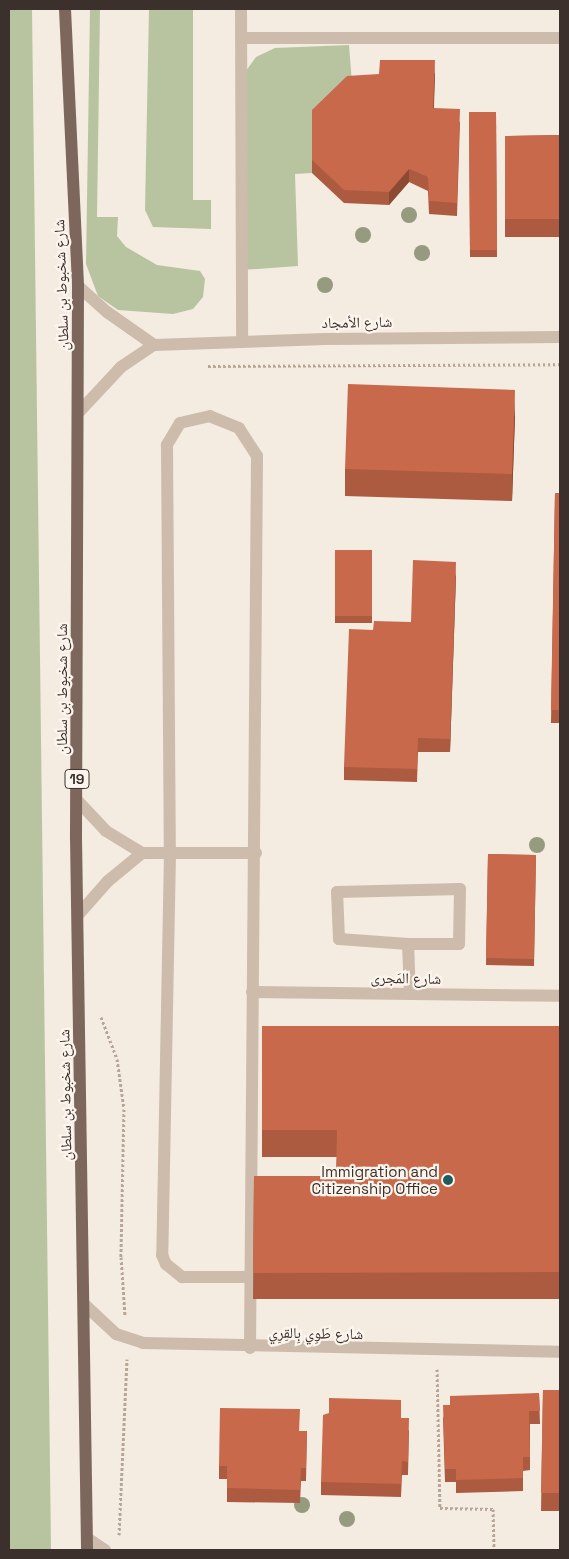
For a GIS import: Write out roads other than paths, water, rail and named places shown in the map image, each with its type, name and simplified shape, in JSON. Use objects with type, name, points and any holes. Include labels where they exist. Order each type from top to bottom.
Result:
[{"type":"main road","name":"شارع شخبوط بن سلطان","points":[[65,9],[78,286],[80,411],[77,800],[87,1544]]},
{"type":"street","points":[[241,9],[242,342]]},
{"type":"street","points":[[241,38],[560,38]]},
{"type":"street","points":[[78,286],[107,312],[154,345],[113,374],[80,411]]},
{"type":"street","name":"شارع الأمجاد","points":[[154,345],[560,337]]},
{"type":"street","points":[[250,1277],[182,1277],[166,1264],[162,1255],[170,853],[167,445],[180,423],[210,416],[239,428],[257,456],[256,853],[252,992],[250,1348]]},
{"type":"street","points":[[77,800],[106,831],[142,853],[256,853]]},
{"type":"street","points":[[78,916],[108,881],[142,853]]},
{"type":"street","points":[[460,889],[459,944],[408,944],[339,938],[337,892],[460,889]]},
{"type":"street","points":[[408,944],[410,994]]},
{"type":"street","name":"شارع المَجرى","points":[[252,992],[560,996]]},
{"type":"street","name":"شارع طَوِي بِالقِرِي","points":[[85,1305],[116,1334],[128,1340],[250,1348],[560,1352]]},
{"type":"street","points":[[87,1544],[105,1550]]},
{"type":"place","name":"Immigration and Citizenship Office","points":[[448,1180]]}]
